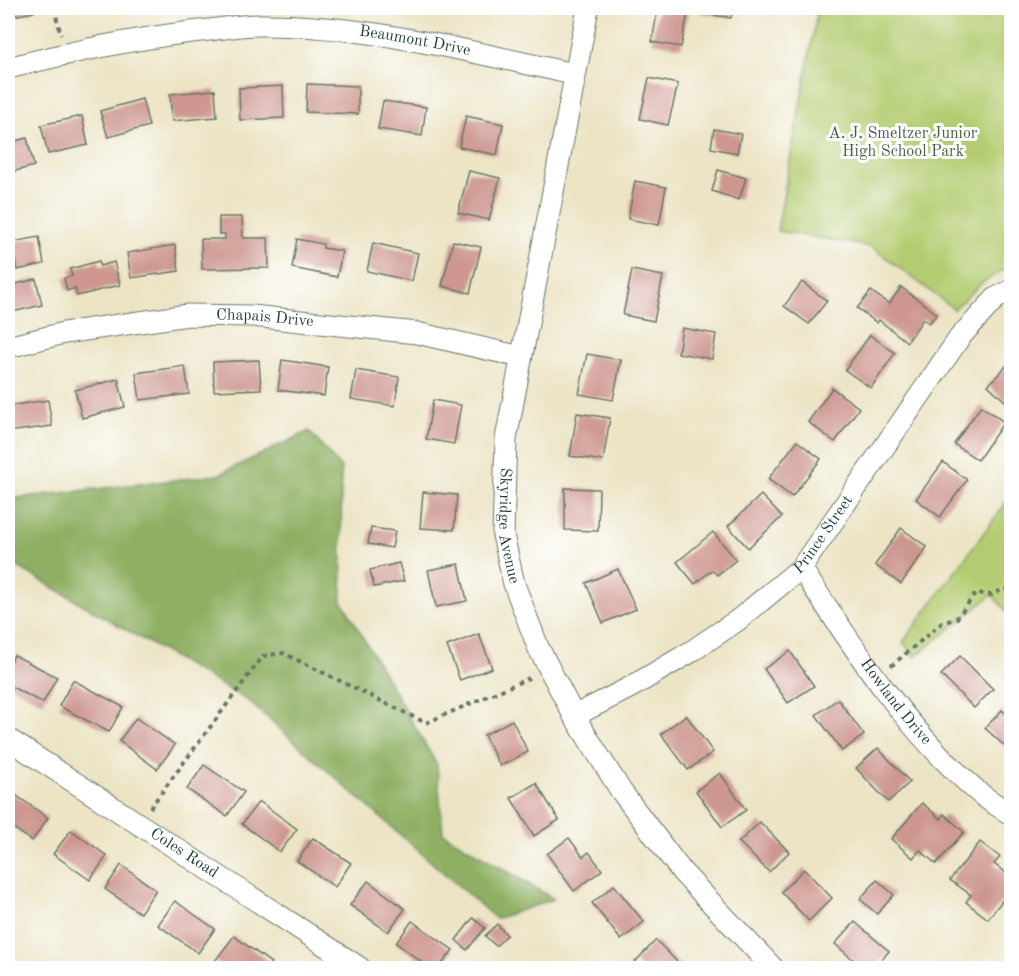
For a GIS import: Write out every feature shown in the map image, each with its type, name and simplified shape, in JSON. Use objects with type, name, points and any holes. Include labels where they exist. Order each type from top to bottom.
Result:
[{"type":"street","name":"Skyridge Avenue","points":[[588,8],[506,439],[503,535],[513,584],[538,647],[574,716],[621,791],[682,872],[773,969]]},
{"type":"street","name":"Beaumont Drive","points":[[8,68],[79,50],[164,34],[258,25],[356,31],[442,45],[574,74]]},
{"type":"street","name":"Prince Street","points":[[574,716],[689,653],[738,620],[801,568],[960,337],[996,298],[1011,290]]},
{"type":"street","name":"Chapais Drive","points":[[8,347],[64,333],[189,315],[231,315],[417,333],[521,357]]},
{"type":"street","name":"Howland Drive","points":[[801,568],[877,679],[918,733],[978,792],[1011,814]]},
{"type":"street","name":"Coles Road","points":[[8,739],[360,969]]},
{"type":"path","points":[[877,679],[942,623],[957,618],[976,593],[992,594],[1003,589],[1011,589]]},
{"type":"path","points":[[139,823],[262,656],[283,653],[426,723],[549,669]]},
{"type":"green space","name":"A. J. Smeltzer Junior High School Park","points":[[818,8],[1011,8],[1011,265],[982,283],[954,309],[872,247],[777,231]]},
{"type":"green space","points":[[309,431],[341,468],[342,601],[437,765],[443,833],[554,899],[496,919],[247,700],[8,561],[8,499],[218,475]]},
{"type":"green space","points":[[1011,496],[1011,616],[992,595],[915,657],[903,642]]},
{"type":"building","points":[[8,8],[33,8],[34,12],[8,17]]},
{"type":"building","points":[[658,8],[689,8],[681,47],[652,42]]},
{"type":"building","points":[[701,8],[733,8],[731,18],[700,13]]},
{"type":"building","points":[[649,78],[678,84],[668,125],[640,119]]},
{"type":"building","points":[[307,84],[358,86],[358,114],[306,112]]},
{"type":"building","points":[[283,86],[284,118],[240,120],[239,88]]},
{"type":"building","points":[[215,90],[217,117],[172,121],[170,94]]},
{"type":"building","points":[[142,99],[149,126],[108,137],[100,111]]},
{"type":"building","points":[[383,101],[426,107],[422,136],[378,129]]},
{"type":"building","points":[[82,116],[88,145],[48,154],[41,125]]},
{"type":"building","points":[[466,116],[503,124],[497,155],[459,147]]},
{"type":"building","points":[[714,129],[741,134],[737,153],[711,148]]},
{"type":"building","points":[[27,138],[34,166],[8,173],[8,143]]},
{"type":"building","points":[[718,170],[746,178],[739,200],[712,191]]},
{"type":"building","points":[[469,171],[500,178],[489,220],[458,213]]},
{"type":"building","points":[[635,181],[666,187],[659,225],[628,219]]},
{"type":"building","points":[[219,217],[242,217],[243,238],[268,238],[269,268],[202,269],[201,239],[225,239],[225,234],[219,234]]},
{"type":"building","points":[[39,237],[44,264],[17,270],[12,242]]},
{"type":"building","points":[[297,239],[323,244],[323,248],[342,251],[337,277],[292,268]]},
{"type":"building","points":[[453,241],[481,247],[470,293],[442,286]]},
{"type":"building","points":[[373,243],[418,253],[412,281],[367,271]]},
{"type":"building","points":[[175,245],[179,271],[131,278],[127,253]]},
{"type":"building","points":[[99,261],[100,266],[114,262],[120,285],[77,296],[75,288],[67,291],[64,278],[72,276],[70,269]]},
{"type":"building","points":[[632,270],[663,276],[654,321],[623,315]]},
{"type":"building","points":[[36,279],[42,305],[8,313],[8,286]]},
{"type":"building","points":[[802,282],[827,301],[809,324],[784,306]]},
{"type":"building","points":[[901,287],[937,314],[929,323],[923,319],[907,342],[879,320],[877,323],[857,308],[871,291],[889,304]]},
{"type":"building","points":[[682,328],[716,334],[712,359],[678,353]]},
{"type":"building","points":[[870,335],[895,353],[871,388],[845,370]]},
{"type":"building","points":[[587,354],[621,360],[613,400],[579,394]]},
{"type":"building","points":[[259,360],[261,389],[214,391],[213,362]]},
{"type":"building","points":[[282,360],[328,367],[324,396],[278,390]]},
{"type":"building","points":[[1012,360],[1012,400],[1008,404],[988,385]]},
{"type":"building","points":[[185,366],[189,394],[140,400],[136,373]]},
{"type":"building","points":[[356,370],[399,377],[395,406],[351,399]]},
{"type":"building","points":[[118,379],[125,407],[82,418],[75,390]]},
{"type":"building","points":[[832,388],[859,408],[835,442],[808,422]]},
{"type":"building","points":[[48,400],[52,426],[8,432],[8,406]]},
{"type":"building","points":[[433,400],[461,405],[454,444],[426,439]]},
{"type":"building","points":[[981,406],[1004,422],[978,460],[954,444]]},
{"type":"building","points":[[577,413],[610,418],[603,461],[570,456]]},
{"type":"building","points":[[797,441],[821,459],[792,497],[768,479]]},
{"type":"building","points":[[943,462],[967,480],[940,517],[916,499]]},
{"type":"building","points":[[565,488],[599,489],[598,531],[565,530]]},
{"type":"building","points":[[423,492],[457,495],[454,530],[420,528]]},
{"type":"building","points":[[761,495],[782,517],[748,548],[728,526]]},
{"type":"building","points":[[371,528],[395,531],[392,548],[368,544]]},
{"type":"building","points":[[901,528],[927,547],[901,584],[875,565]]},
{"type":"building","points":[[713,532],[736,560],[717,575],[712,570],[695,584],[677,562]]},
{"type":"building","points":[[399,563],[404,581],[374,587],[370,570]]},
{"type":"building","points":[[459,564],[467,601],[436,607],[428,570]]},
{"type":"building","points":[[618,569],[636,609],[603,623],[586,583]]},
{"type":"building","points":[[479,634],[492,668],[460,680],[447,646]]},
{"type":"building","points":[[790,651],[814,686],[788,703],[764,669]]},
{"type":"building","points":[[14,655],[57,677],[43,703],[8,685],[8,668]]},
{"type":"building","points":[[960,656],[993,689],[974,708],[941,675]]},
{"type":"building","points":[[73,680],[123,707],[109,732],[59,706]]},
{"type":"building","points":[[838,699],[864,735],[842,751],[816,715]]},
{"type":"building","points":[[1002,710],[1012,719],[1012,753],[985,728]]},
{"type":"building","points":[[686,715],[713,752],[688,770],[661,734]]},
{"type":"building","points":[[136,718],[175,745],[157,769],[119,741]]},
{"type":"building","points":[[512,720],[528,752],[500,766],[484,735]]},
{"type":"building","points":[[878,748],[910,782],[888,802],[856,768]]},
{"type":"building","points":[[204,765],[244,792],[227,816],[187,789]]},
{"type":"building","points":[[720,773],[746,810],[722,827],[696,791]]},
{"type":"building","points":[[536,783],[559,820],[534,836],[511,798]]},
{"type":"building","points":[[10,791],[48,818],[32,841],[8,824],[8,794]]},
{"type":"building","points":[[259,801],[297,829],[280,852],[242,824]]},
{"type":"building","points":[[922,803],[941,819],[944,814],[964,832],[936,864],[920,850],[913,858],[891,839]]},
{"type":"building","points":[[760,822],[789,852],[769,872],[739,842]]},
{"type":"building","points":[[71,830],[107,856],[90,880],[53,854]]},
{"type":"building","points":[[313,838],[351,863],[335,887],[297,861]]},
{"type":"building","points":[[569,838],[583,857],[589,852],[602,870],[574,891],[547,854]]},
{"type":"building","points":[[980,842],[1000,857],[994,864],[1012,877],[1012,888],[988,919],[966,902],[971,895],[950,880]]},
{"type":"building","points":[[121,865],[156,890],[140,913],[105,889]]},
{"type":"building","points":[[804,869],[832,898],[809,921],[781,892]]},
{"type":"building","points":[[877,880],[894,895],[877,914],[860,899]]},
{"type":"building","points":[[368,881],[405,909],[388,932],[350,905]]},
{"type":"building","points":[[614,885],[644,922],[621,940],[592,903]]},
{"type":"building","points":[[175,901],[215,929],[198,953],[158,925]]},
{"type":"building","points":[[473,918],[485,928],[467,950],[456,940]]},
{"type":"building","points":[[412,921],[453,950],[439,968],[430,968],[396,943]]},
{"type":"building","points":[[855,922],[889,951],[874,968],[863,968],[835,944]]},
{"type":"building","points":[[497,924],[507,935],[496,946],[485,936]]},
{"type":"building","points":[[234,936],[271,963],[267,968],[226,968],[215,961]]},
{"type":"building","points":[[656,940],[683,968],[641,968],[635,962]]}]
